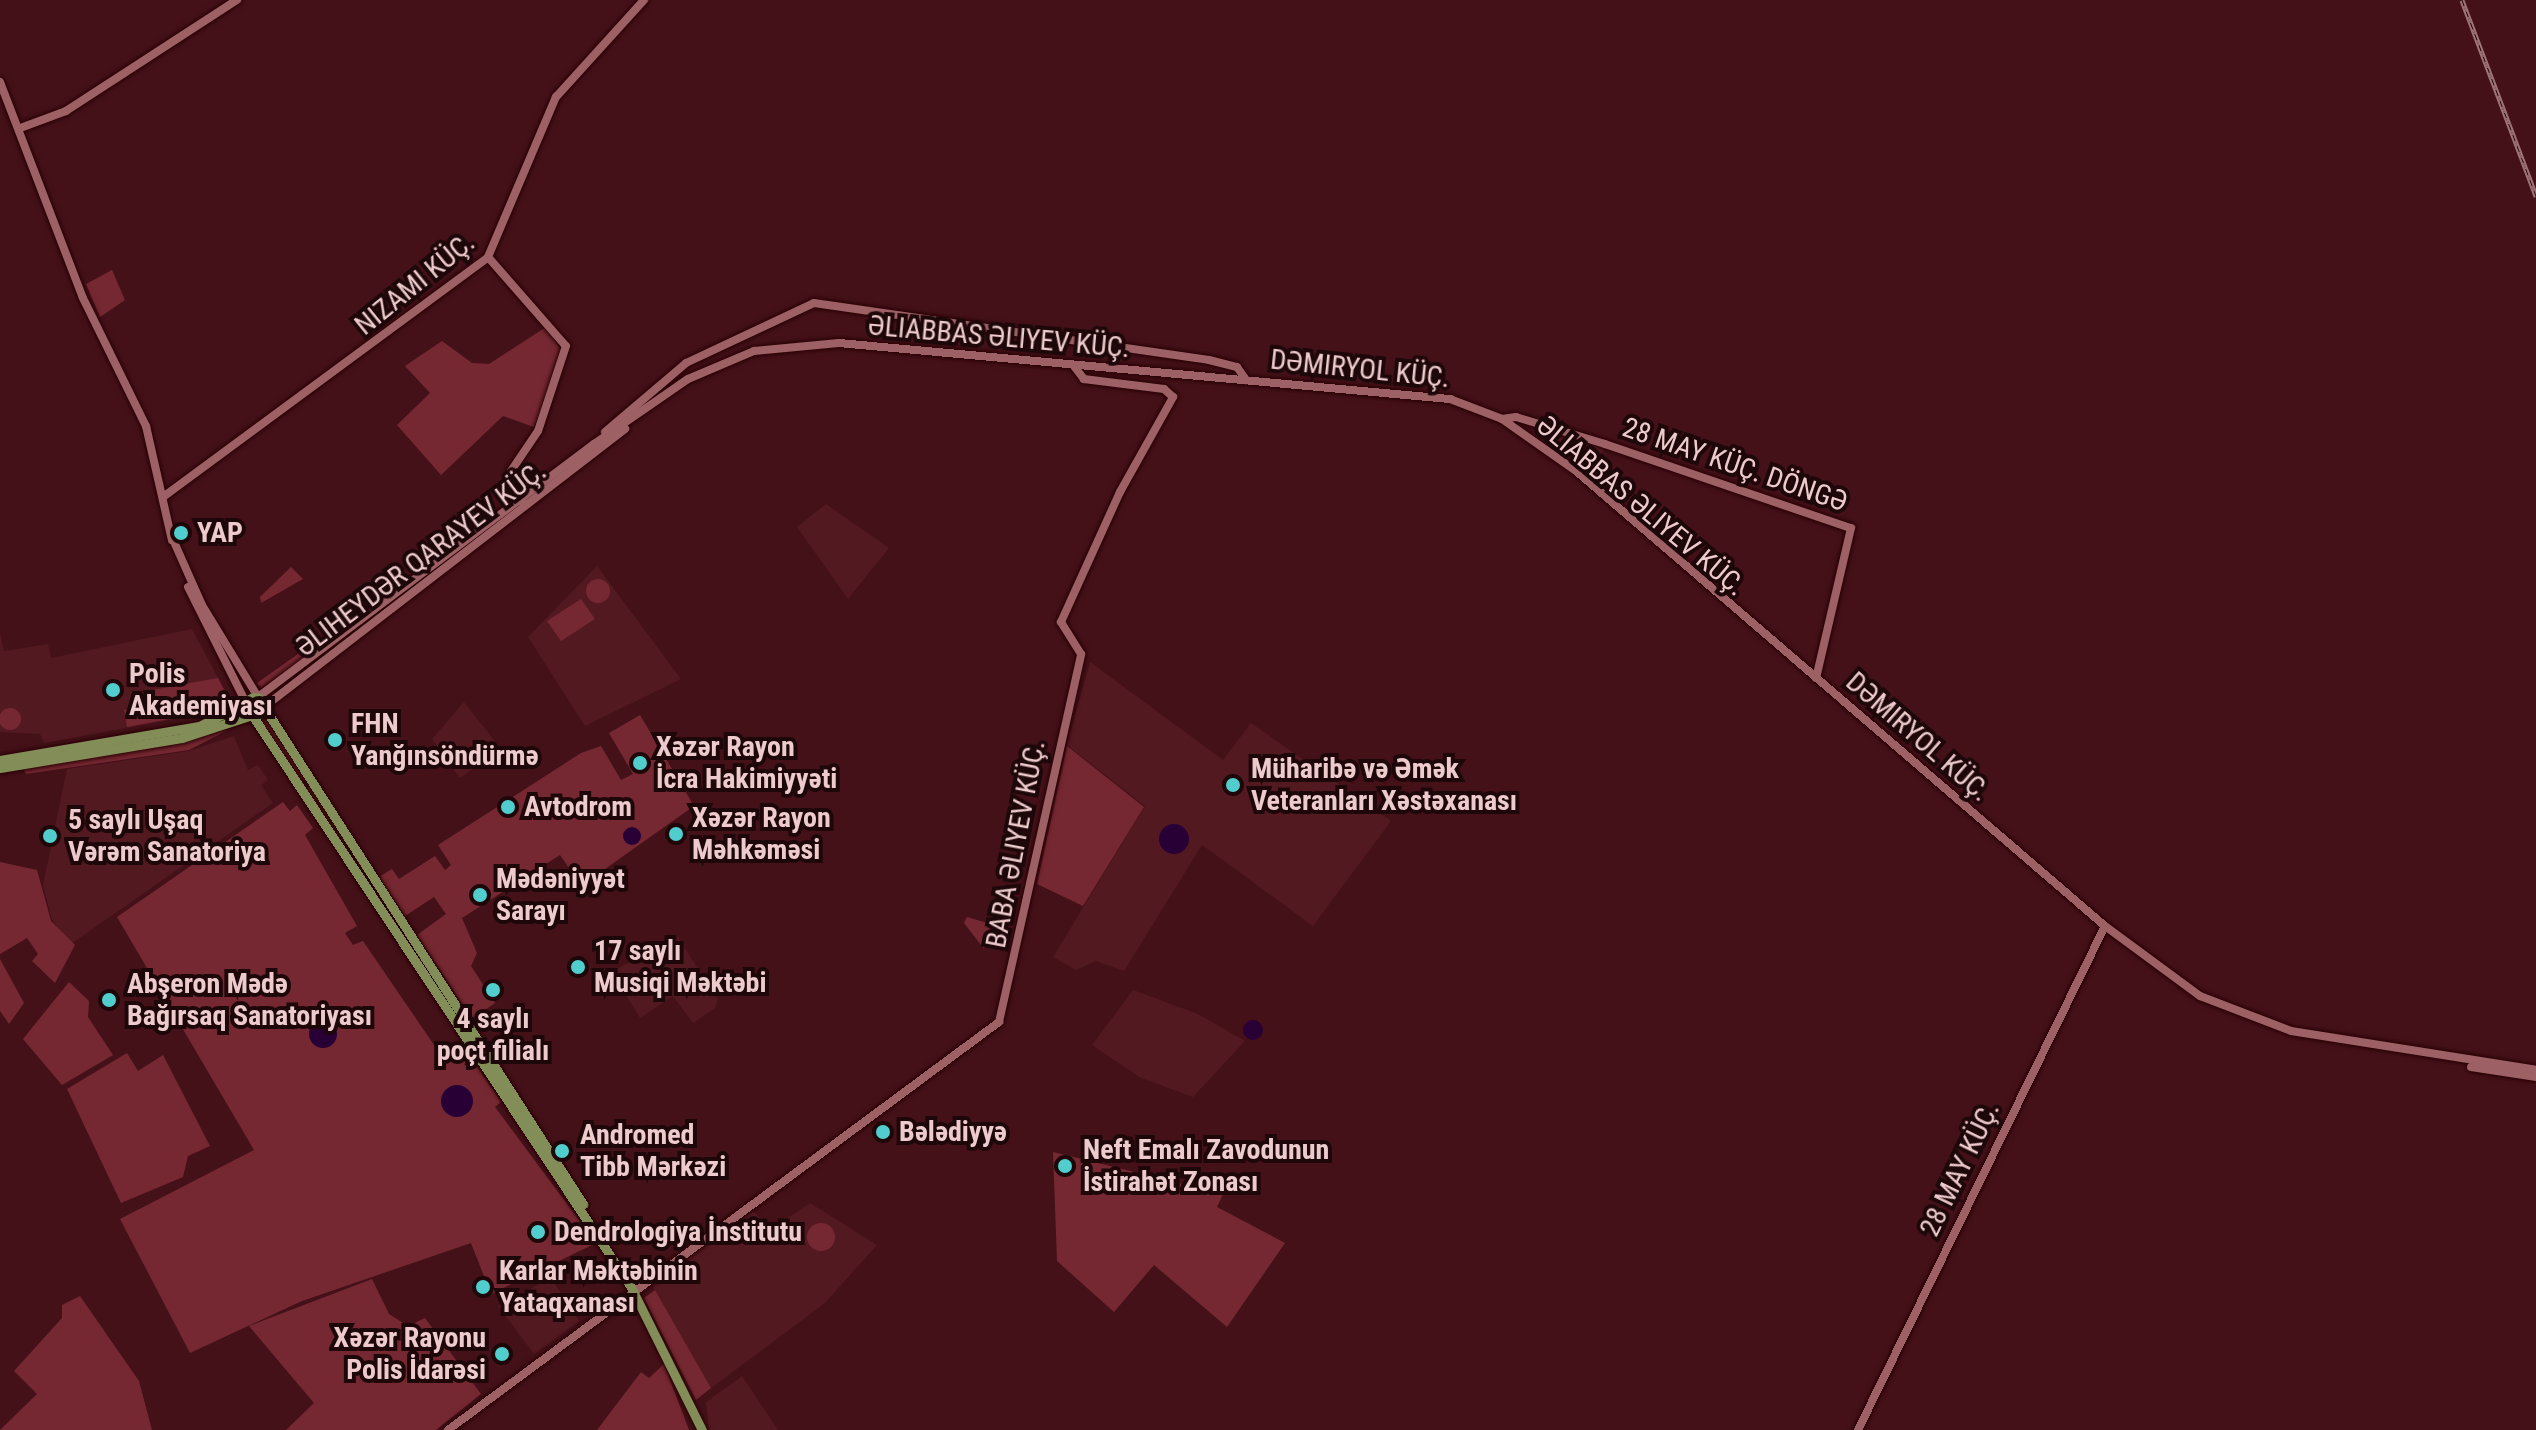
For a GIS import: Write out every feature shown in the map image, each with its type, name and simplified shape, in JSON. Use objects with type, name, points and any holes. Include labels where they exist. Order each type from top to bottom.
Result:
[{"type":"main road","points":[[23,127],[66,111],[237,0]]},
{"type":"main road","name":"NIZAMI KÜÇ.","points":[[163,497],[488,257],[556,97],[644,0]]},
{"type":"main road","points":[[0,82],[23,127],[78,286],[146,426],[171,535],[199,616],[252,715],[297,789],[426,981],[520,1111]]},
{"type":"main road","name":"ƏLIHEYDƏR QARAYEV KÜÇ.","points":[[488,257],[567,350],[537,435],[511,471],[523,504]]},
{"type":"main road","points":[[567,475],[594,444],[689,362],[817,303],[1209,360],[1237,367],[1246,380]]},
{"type":"main road","name":"DƏMIRYOL KÜÇ.","points":[[628,416],[724,361],[818,342],[1423,394],[1502,419],[1589,482],[2104,927]]},
{"type":"main road","name":"ƏLIABBAS ƏLIYEV KÜÇ.","points":[[567,475],[678,389],[755,354],[830,345],[1431,398],[1517,432],[2104,927],[2198,998],[2246,1021],[2536,1077]]},
{"type":"main road","name":"BABA ƏLIYEV KÜÇ.","points":[[631,1287],[985,1037],[1001,1018],[1081,654],[1061,622],[1120,492],[1173,397],[1164,389],[1084,379],[1074,366]]},
{"type":"main road","name":"28 MAY KÜÇ. DÖNGƏ","points":[[1502,419],[1516,417],[1605,444],[1851,528],[1816,678]]},
{"type":"main road","name":"ƏLIHEYDƏR QARAYEV KÜÇ.","points":[[264,707],[339,644],[523,504],[594,444]]},
{"type":"main road","name":"ƏLIHEYDƏR QARAYEV KÜÇ.","points":[[523,504],[567,475]]},
{"type":"main road","points":[[171,535],[202,605],[264,707],[437,974],[631,1287],[702,1430]]},
{"type":"main road","name":"ƏLIHEYDƏR QARAYEV KÜÇ.","points":[[258,697],[339,644]]},
{"type":"main road","points":[[0,760],[199,726],[258,697]]},
{"type":"main road","points":[[0,768],[45,758],[182,738],[252,715],[264,707]]},
{"type":"main road","points":[[297,789],[311,781]]},
{"type":"main road","points":[[344,861],[358,852]]},
{"type":"main road","name":"28 MAY KÜÇ.","points":[[1858,1430],[2104,927]]},
{"type":"main road","points":[[426,981],[437,974]]},
{"type":"main road","points":[[2516,1071],[2536,1070]]},
{"type":"main road","points":[[448,1430],[631,1287]]},
{"type":"shaded area","points":[[112,270],[125,300],[100,317],[86,284]]},
{"type":"shaded area","points":[[546,327],[564,355],[534,427],[503,416],[441,475],[397,425],[430,393],[405,366],[442,341],[472,363],[489,364]]},
{"type":"shaded area","points":[[1542,427],[1605,448],[1592,475],[1539,435]]},
{"type":"shaded area","points":[[826,504],[889,548],[848,599],[797,527]]},
{"type":"shaded area","points":[[597,566],[681,679],[585,726],[528,637]]},
{"type":"shaded area","points":[[291,567],[303,579],[261,603],[260,597]]},
{"type":"shaded area","points":[[593,579],[603,579],[610,586],[610,596],[603,603],[593,603],[586,596],[586,586]]},
{"type":"shaded area","points":[[581,599],[595,619],[561,641],[547,621]]},
{"type":"shaded area","name":"Polis Akademiyası","points":[[192,629],[234,708],[44,743],[40,734],[0,732],[0,633],[4,651],[48,644],[51,658]]},
{"type":"shaded area","points":[[315,642],[319,647],[261,688],[257,683]]},
{"type":"shaded area","points":[[1090,662],[1223,760],[1251,723],[1391,821],[1313,926],[1202,845],[1124,971],[1096,961],[1076,970],[1053,957],[1145,806],[1067,745]]},
{"type":"shaded area","points":[[218,678],[233,707],[127,727],[124,710],[143,706],[141,692]]},
{"type":"shaded area","points":[[464,702],[501,749],[460,778],[432,739]]},
{"type":"shaded area","points":[[10,708],[18,711],[21,719],[18,727],[10,730],[2,727],[-1,719],[2,711]]},
{"type":"shaded area","points":[[640,715],[694,806],[581,886],[560,855],[462,918],[477,953],[471,966],[495,1003],[472,1019],[417,935],[446,914],[434,897],[405,916],[379,877],[392,869],[399,879],[435,856],[445,870],[451,865],[438,845],[581,753],[601,746],[621,780],[633,774],[609,733]]},
{"type":"shaded area","points":[[264,716],[306,779],[298,784],[257,720]]},
{"type":"shaded area","points":[[228,730],[189,750],[26,774],[23,768]]},
{"type":"shaded area","points":[[234,736],[248,770],[258,765],[268,780],[261,785],[273,803],[71,944],[52,920],[43,885],[67,769],[189,751]]},
{"type":"shaded area","points":[[1067,746],[1144,807],[1083,906],[1037,884]]},
{"type":"shaded area","points":[[310,786],[351,849],[349,853],[302,791]]},
{"type":"shaded area","points":[[283,802],[290,811],[297,805],[313,828],[305,835],[357,926],[345,933],[353,945],[363,941],[445,1061],[466,1051],[501,1102],[495,1107],[596,1243],[491,1294],[471,1243],[302,1301],[190,1353],[120,1219],[254,1150],[117,917]]},
{"type":"shaded area","points":[[1174,824],[1180,825],[1188,833],[1188,845],[1180,853],[1174,854],[1168,853],[1160,845],[1159,839],[1160,833],[1168,825]]},
{"type":"shaded area","points":[[632,827],[641,836],[632,845],[623,836]]},
{"type":"shaded area","points":[[357,858],[432,972],[429,975],[350,862]]},
{"type":"shaded area","points":[[0,862],[37,870],[51,921],[75,945],[55,983],[32,961],[38,954],[27,938],[0,954]]},
{"type":"shaded area","points":[[967,917],[991,924],[984,949],[964,923]]},
{"type":"shaded area","points":[[676,935],[718,999],[715,1008],[693,1023],[673,996],[640,1018],[612,972]]},
{"type":"shaded area","points":[[0,959],[24,1003],[9,1024],[0,1011]]},
{"type":"shaded area","points":[[69,982],[89,1001],[88,1017],[113,1055],[62,1085],[23,1039]]},
{"type":"shaded area","points":[[1133,990],[1198,1014],[1245,1041],[1193,1097],[1141,1078],[1092,1045]]},
{"type":"shaded area","points":[[323,1020],[333,1024],[337,1034],[333,1044],[323,1048],[313,1044],[309,1034],[313,1024]]},
{"type":"shaded area","points":[[1253,1020],[1260,1023],[1263,1030],[1260,1037],[1253,1040],[1246,1037],[1243,1030],[1246,1023]]},
{"type":"shaded area","points":[[127,1053],[138,1071],[163,1055],[210,1146],[188,1156],[183,1177],[121,1203],[67,1089]]},
{"type":"shaded area","points":[[457,1085],[469,1089],[473,1101],[469,1113],[457,1117],[445,1113],[441,1101],[445,1089]]},
{"type":"shaded area","points":[[1053,1152],[1191,1186],[1196,1179],[1224,1192],[1217,1207],[1285,1243],[1227,1327],[1154,1265],[1114,1312],[1057,1261]]},
{"type":"shaded area","points":[[810,1203],[877,1245],[825,1303],[711,1388],[652,1285],[753,1211],[771,1229]]},
{"type":"shaded area","points":[[821,1223],[831,1227],[835,1237],[831,1247],[821,1251],[811,1247],[807,1237],[811,1227]]},
{"type":"shaded area","points":[[551,1278],[579,1321],[534,1354],[498,1306]]},
{"type":"shaded area","points":[[372,1279],[389,1314],[408,1326],[425,1318],[481,1394],[436,1430],[286,1430],[314,1403],[249,1326]]},
{"type":"shaded area","points":[[655,1290],[711,1388],[696,1400],[644,1298]]},
{"type":"shaded area","points":[[80,1296],[139,1381],[152,1430],[0,1430],[37,1394],[14,1371],[62,1318],[62,1305]]},
{"type":"shaded area","points":[[664,1364],[689,1430],[597,1430],[641,1372],[649,1378]]},
{"type":"shaded area","points":[[742,1376],[778,1430],[709,1430],[706,1402]]},
{"type":"railway","points":[[2462,0],[2536,196]]},
{"type":"place","name":"YAP","points":[[181,533]]},
{"type":"place","name":"Polis Akademiyası","points":[[113,690]]},
{"type":"place","name":"FHN Yanğınsöndürmə","points":[[335,740]]},
{"type":"place","name":"Xəzər Rayon İcra Hakimiyyəti","points":[[640,763]]},
{"type":"place","name":"Müharibə və Əmək Veteranları Xəstəxanası","points":[[1233,785]]},
{"type":"place","name":"Avtodrom","points":[[508,807]]},
{"type":"place","name":"Xəzər Rayon Məhkəməsi","points":[[676,834]]},
{"type":"place","name":"5 saylı Uşaq Vərəm Sanatoriya","points":[[50,836]]},
{"type":"place","name":"Mədəniyyət Sarayı","points":[[480,895]]},
{"type":"place","name":"17 saylı Musiqi Məktəbi","points":[[578,967]]},
{"type":"place","name":"4 saylı poçt filialı","points":[[493,990]]},
{"type":"place","name":"Abşeron Mədə Bağırsaq Sanatoriyası","points":[[109,1000]]},
{"type":"place","name":"Bələdiyyə","points":[[883,1132]]},
{"type":"place","name":"Andromed Tibb Mərkəzi","points":[[562,1151]]},
{"type":"place","name":"Neft Emalı Zavodunun İstirahət Zonası","points":[[1065,1166]]},
{"type":"place","name":"Dendrologiya İnstitutu","points":[[538,1232]]},
{"type":"place","name":"Karlar Məktəbinin Yataqxanası","points":[[483,1287]]},
{"type":"place","name":"Xəzər Rayonu Polis İdarəsi","points":[[502,1354]]}]
